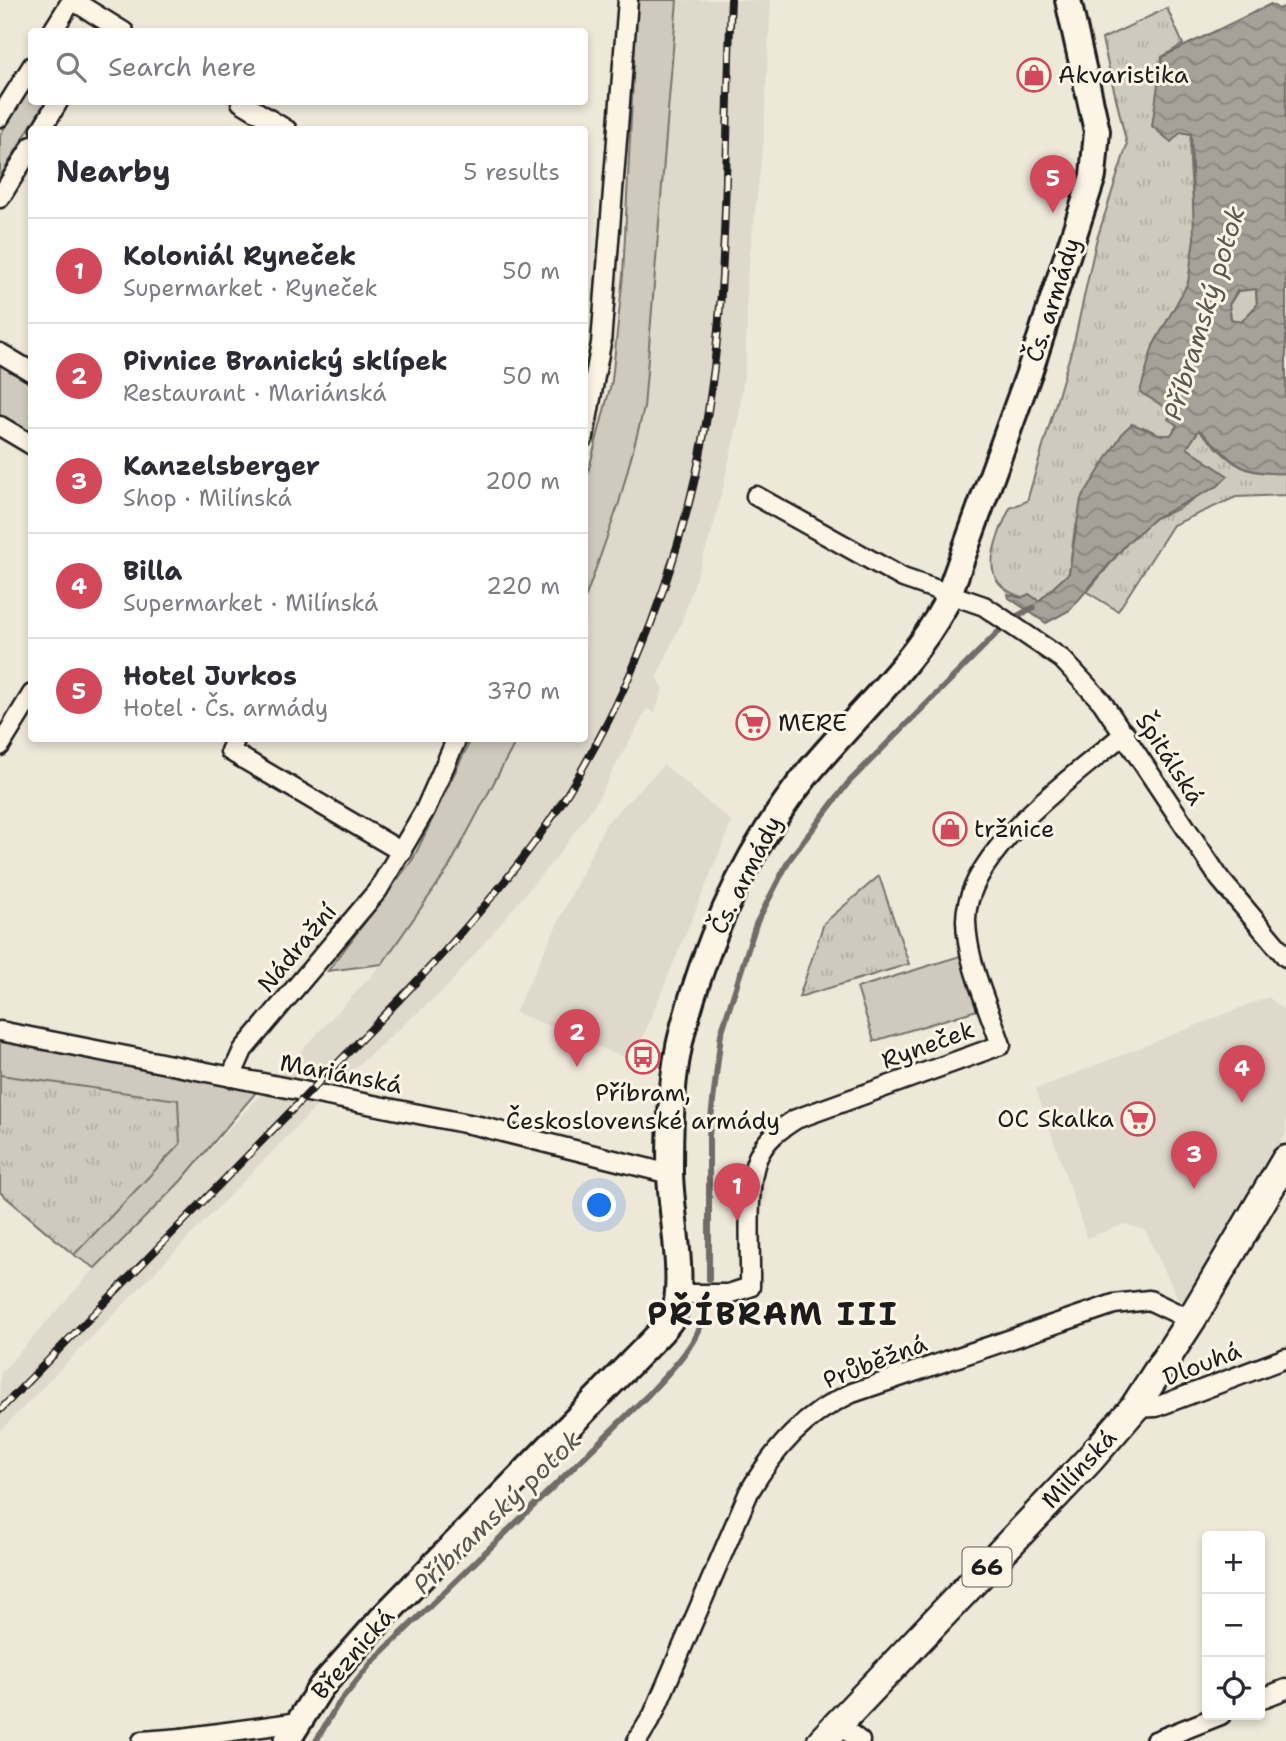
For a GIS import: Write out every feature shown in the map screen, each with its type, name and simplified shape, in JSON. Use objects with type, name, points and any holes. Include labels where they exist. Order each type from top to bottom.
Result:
[{"type":"main road","name":"Milínská","points":[[840,1735],[1134,1408],[1191,1320],[1286,1160]]},
{"type":"street","points":[[54,28],[72,0],[92,5],[103,26]]},
{"type":"street","points":[[588,396],[628,0]]},
{"type":"street","name":"Čs. armády","points":[[677,1294],[670,1174],[671,1094],[683,1031],[721,916],[778,811],[937,620],[950,594],[1029,373],[1093,176],[1097,131],[1067,3]]},
{"type":"street","points":[[0,117],[28,72]]},
{"type":"street","points":[[43,126],[56,105]]},
{"type":"street","points":[[246,105],[280,126]]},
{"type":"street","points":[[0,198],[28,152]]},
{"type":"street","points":[[0,353],[28,370]]},
{"type":"street","points":[[0,426],[28,443]]},
{"type":"street","points":[[755,496],[903,578],[950,594]]},
{"type":"street","name":"Špitálská","points":[[950,594],[992,611],[1084,679],[1125,733],[1220,879],[1286,957]]},
{"type":"street","points":[[0,746],[28,700]]},
{"type":"street","name":"Ryneček","points":[[677,1294],[729,1294],[750,1287],[752,1179],[760,1152],[779,1129],[796,1119],[1001,1045],[969,948],[966,920],[968,899],[992,854],[1026,820],[1125,733]]},
{"type":"street","points":[[234,742],[230,751],[402,852]]},
{"type":"street","name":"Nádražní","points":[[231,1077],[243,1050],[378,890],[402,852],[455,742]]},
{"type":"street","name":"Mariánská","points":[[0,1031],[479,1126],[670,1174]]},
{"type":"street","name":"Březnická","points":[[293,1732],[321,1687],[383,1617],[662,1331],[674,1315],[677,1294]]},
{"type":"street","name":"Průběžná","points":[[637,1741],[653,1715],[749,1492],[768,1461],[812,1414],[852,1393],[1114,1304],[1149,1300],[1191,1320]]},
{"type":"street","name":"Dlouhá","points":[[1134,1408],[1156,1407],[1286,1358]]},
{"type":"street","points":[[1265,1697],[1286,1689]]},
{"type":"street","points":[[1155,1741],[1208,1720]]},
{"type":"street","points":[[142,1741],[293,1732]]},
{"type":"shaded area","points":[[677,0],[771,0],[763,145],[747,279],[746,357],[738,423],[713,528],[681,623],[657,677],[663,688],[655,713],[647,709],[595,804],[559,854],[447,987],[349,1073],[0,1431],[0,1374],[95,1268],[180,1182],[382,964],[448,869],[515,742],[588,742],[588,591],[619,503],[644,408]]},
{"type":"shaded area","points":[[664,765],[732,822],[633,1061],[515,1012],[606,823]]},
{"type":"shaded area","points":[[1268,997],[1286,1012],[1286,1133],[1183,1309],[1145,1230],[1125,1224],[1087,1238],[1036,1089]]},
{"type":"green space","points":[[637,0],[677,0],[644,408],[619,503],[588,591],[588,472],[612,380],[623,275]]},
{"type":"green space","points":[[1167,8],[1183,44],[1162,57],[1181,132],[1191,134],[1195,248],[1184,293],[1153,346],[1178,425],[1171,435],[1161,435],[1143,427],[1075,527],[1069,573],[1039,601],[1005,589],[996,579],[993,555],[1010,508],[1027,501],[1075,338],[1096,242],[1127,145],[1102,39]]},
{"type":"green space","points":[[28,89],[28,105],[43,105],[31,126],[28,126],[0,177],[0,135]]},
{"type":"green space","points":[[1256,289],[1257,305],[1241,323],[1231,319],[1229,305],[1238,291]]},
{"type":"green space","points":[[0,364],[28,381],[28,439],[0,422]]},
{"type":"green space","points":[[1199,430],[1228,458],[1246,469],[1286,473],[1286,495],[1236,497],[1173,525],[1118,611],[1087,592],[1128,542],[1155,518],[1178,509],[1227,476],[1187,448]]},
{"type":"green space","points":[[470,742],[515,742],[448,869],[382,964],[328,971],[413,859]]},
{"type":"green space","points":[[879,876],[909,964],[799,997],[824,923]]},
{"type":"green space","points":[[960,956],[977,1010],[874,1041],[857,988]]},
{"type":"green space","points":[[0,1031],[263,1084],[180,1182],[95,1268],[74,1255],[0,1192]]},
{"type":"green space","points":[[0,1075],[178,1100],[180,1144],[74,1255],[0,1192]]},
{"type":"water","points":[[1271,4],[1279,9],[1286,6],[1286,473],[1245,468],[1199,430],[1187,448],[1228,476],[1218,486],[1155,518],[1128,542],[1070,610],[1046,623],[1009,598],[1008,594],[1021,598],[1029,594],[1039,601],[1069,573],[1081,499],[1124,431],[1132,424],[1161,435],[1171,435],[1177,425],[1168,419],[1173,412],[1140,392],[1153,346],[1188,283],[1194,238],[1191,134],[1181,132],[1171,142],[1152,126],[1162,57]],"holes":[[[1256,289],[1257,305],[1241,322],[1231,319],[1229,305],[1237,291]]]},
{"type":"waterway","name":"Příbramský potok","points":[[709,1279],[709,1135],[721,1034],[756,924],[789,860],[848,783],[1011,619],[1033,608]]},
{"type":"waterway","name":"Příbramský potok","points":[[316,1741],[336,1707],[372,1662],[665,1377],[696,1337],[706,1313]]},
{"type":"railway","points":[[0,1410],[387,1012],[480,911],[537,839],[565,798],[614,710],[635,664],[670,570],[696,474],[707,416],[721,298],[731,0]]},
{"type":"place","name":"Akvaristika","points":[[1034,75]]},
{"type":"place","name":"Hotel Jurkos","points":[[1053,213]]},
{"type":"place","name":"MERE","points":[[753,723]]},
{"type":"place","name":"tržnice","points":[[950,829]]},
{"type":"place","name":"Příbram, Československé armády","points":[[643,1057]]},
{"type":"place","name":"Pivnice Branický sklípek","points":[[577,1067]]},
{"type":"place","name":"Billa","points":[[1242,1103]]},
{"type":"place","name":"OC Skalka","points":[[1138,1119]]},
{"type":"place","name":"Kanzelsberger","points":[[1194,1189]]},
{"type":"place","name":"Koloniál Ryneček","points":[[737,1221]]},
{"type":"district","name":"PŘÍBRAM III","points":[[773,1314]]}]
